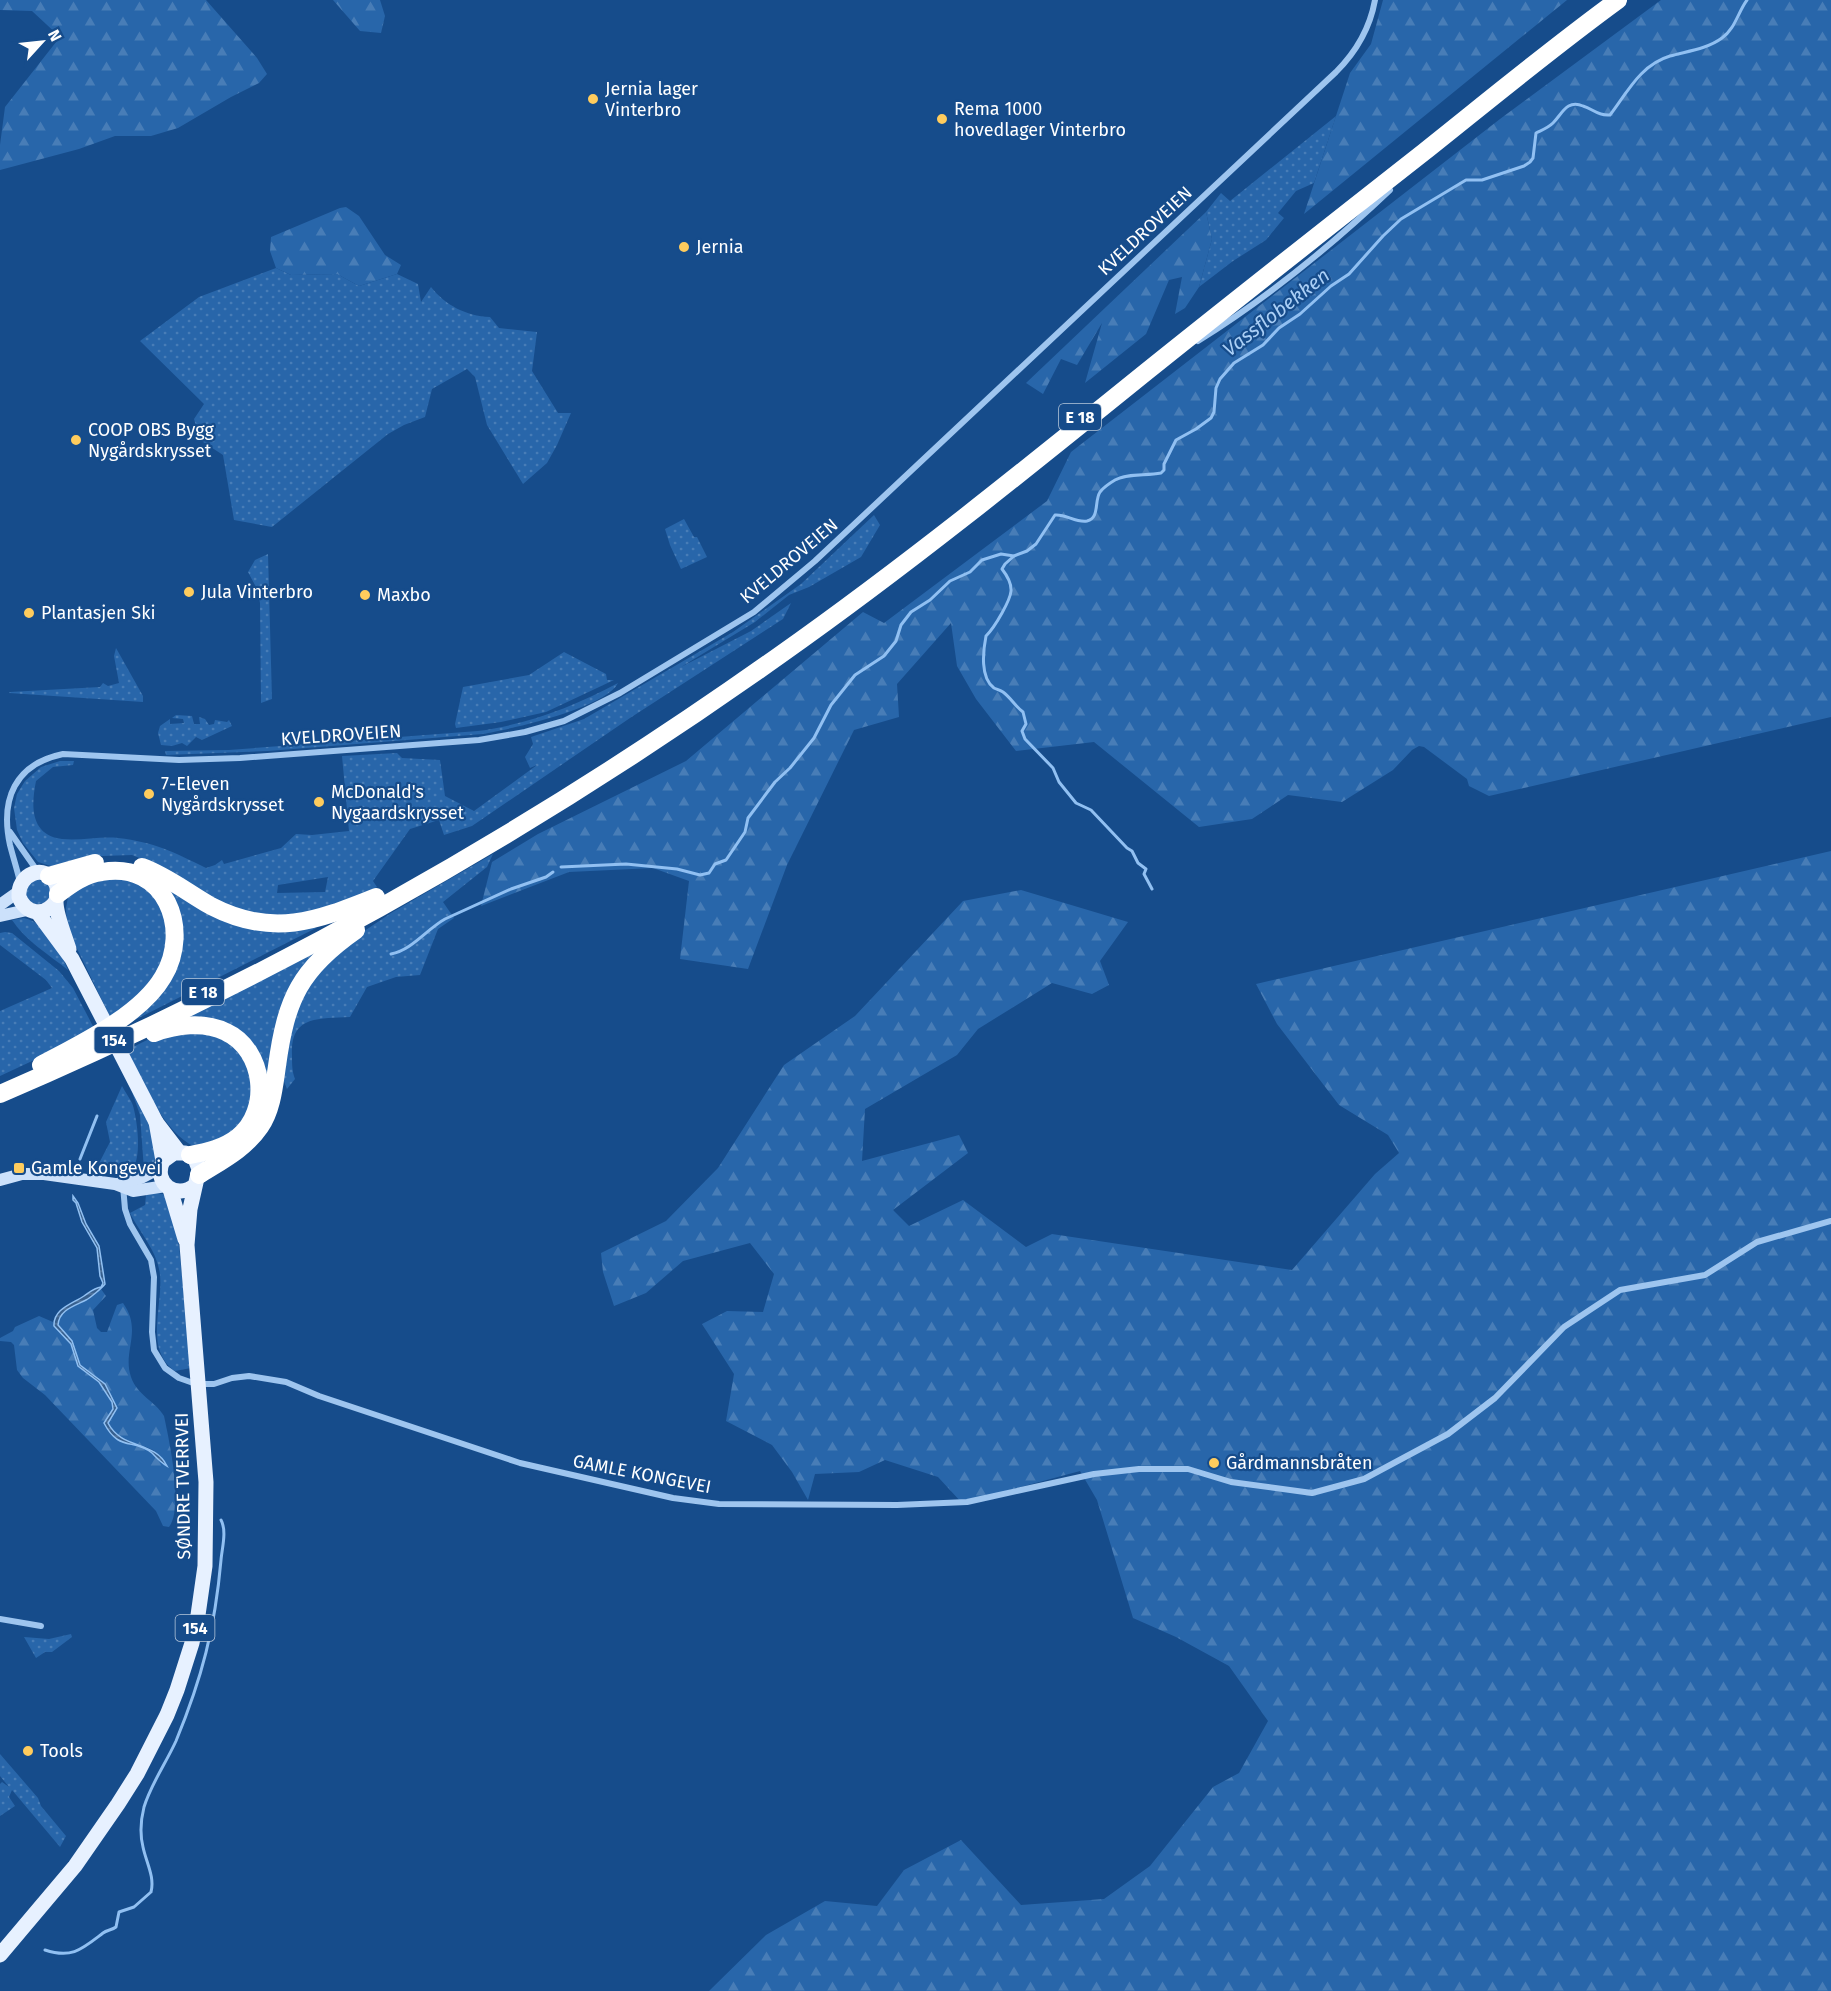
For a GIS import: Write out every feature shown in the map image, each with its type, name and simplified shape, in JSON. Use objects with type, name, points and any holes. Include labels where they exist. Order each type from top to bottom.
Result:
[{"type":"highway","name":"E 18","points":[[1,1088],[187,1000],[397,888],[571,785],[713,694],[845,599],[1035,452],[1606,0]]},
{"type":"highway","name":"E 18","points":[[87,1056],[250,976],[425,880],[591,782],[782,654],[986,500],[1618,0]]},
{"type":"highway","name":"E 18","points":[[44,874],[97,862],[132,863],[150,870],[235,916],[278,925],[305,922],[327,916],[397,888]]},
{"type":"highway","name":"E 18","points":[[1,1088],[94,1036],[126,1015],[148,996],[163,978],[172,958],[176,938],[171,907],[159,890],[146,879],[113,871],[101,872],[84,877],[57,898]]},
{"type":"highway","name":"E 18","points":[[197,1180],[243,1146],[262,1125],[272,1096],[286,1015],[294,994],[306,975],[323,955],[425,880]]},
{"type":"highway","name":"E 18","points":[[1,1088],[166,1028],[184,1025],[212,1027],[227,1032],[240,1041],[250,1054],[257,1069],[261,1086],[254,1118],[237,1138],[222,1146],[185,1154]]},
{"type":"main road","points":[[19,888],[28,876],[44,874]]},
{"type":"main road","name":"154","points":[[44,874],[56,884],[57,898],[72,959]]},
{"type":"main road","name":"154","points":[[19,888],[21,902],[33,911],[72,959],[156,1122],[185,1154],[198,1164],[187,1245]]},
{"type":"main road","points":[[33,911],[49,910],[57,898]]},
{"type":"main road","name":"154","points":[[156,1122],[162,1181],[168,1188],[187,1245]]},
{"type":"main road","points":[[162,1165],[170,1155],[185,1154]]},
{"type":"main road","points":[[168,1188],[180,1192],[191,1188],[197,1180]]},
{"type":"main road","name":"SØNDRE TVERRVEI","points":[[0,1955],[75,1866],[137,1774],[167,1715],[192,1643],[203,1583],[207,1515],[203,1430],[187,1245]]},
{"type":"street","name":"KVELDROVEIEN","points":[[19,888],[8,829],[7,801],[16,782],[24,772],[50,757],[77,754],[157,760],[240,758],[508,736],[542,728],[583,712],[639,683],[726,630],[773,598],[815,561],[1336,72],[1347,61],[1364,35],[1370,22],[1375,0]]},
{"type":"street","points":[[8,829],[44,874]]},
{"type":"street","points":[[0,905],[19,888]]},
{"type":"street","points":[[0,916],[33,911]]},
{"type":"street","points":[[120,1185],[141,1178],[162,1165]]},
{"type":"street","points":[[0,1180],[22,1174],[44,1174],[143,1190],[168,1188]]},
{"type":"street","name":"GAMLE KONGEVEI","points":[[120,1185],[130,1224],[150,1260],[154,1276],[152,1327],[156,1355],[168,1371],[179,1378],[196,1384],[259,1376],[286,1382],[320,1396],[520,1463],[662,1496],[719,1504],[897,1505],[967,1502],[1094,1474],[1139,1469],[1188,1469],[1231,1482],[1312,1493],[1364,1479],[1448,1434],[1495,1398],[1564,1327],[1620,1290],[1705,1275],[1757,1242],[1831,1221]]},
{"type":"street","points":[[0,1619],[41,1626]]},
{"type":"green space","points":[[0,0],[206,0],[257,58],[267,74],[259,83],[178,128],[151,136],[115,136],[79,149],[0,170],[0,145],[5,107],[60,37],[32,11],[0,10]]},
{"type":"green space","points":[[333,0],[380,0],[385,16],[381,33],[360,31]]},
{"type":"green space","points":[[1383,0],[1567,0],[1304,214],[1350,73],[1371,44]]},
{"type":"green space","points":[[1661,0],[1831,0],[1831,717],[1489,796],[1469,786],[1467,779],[1424,747],[1419,746],[1412,750],[1393,770],[1342,802],[1288,795],[1252,819],[1199,827],[1094,742],[1016,751],[976,699],[957,666],[951,623],[897,684],[899,717],[854,730],[787,865],[748,969],[680,959],[689,881],[653,868],[569,872],[481,906],[492,862],[538,834],[686,761],[863,612],[884,623],[1047,501],[1071,452],[1500,119]]},
{"type":"green space","points":[[1336,116],[1314,183],[1296,191],[1278,213],[1284,218],[1266,240],[1199,287],[1212,239],[1206,212],[1221,193],[1230,201]]},
{"type":"green space","points":[[346,207],[359,216],[385,255],[401,265],[397,274],[359,286],[337,274],[291,275],[276,268],[270,251],[271,237]]},
{"type":"green space","points":[[1206,212],[1212,239],[1199,287],[1185,308],[1175,314],[1182,277],[1169,280],[1146,334],[1085,383],[1102,323],[1077,365],[1061,359],[1043,394],[1026,383]]},
{"type":"green space","points":[[276,268],[291,275],[337,274],[359,286],[397,274],[418,284],[421,302],[431,287],[449,304],[464,312],[490,317],[499,328],[537,332],[532,371],[558,413],[571,413],[547,463],[523,484],[487,425],[475,377],[467,369],[432,389],[425,417],[388,434],[272,527],[234,520],[223,455],[200,440],[194,419],[204,404],[140,341],[199,297]]},
{"type":"green space","points":[[874,515],[880,525],[861,557],[809,587],[789,595],[755,622],[681,667],[751,631],[791,603],[783,619],[630,718],[472,826],[444,835],[439,820],[410,829],[373,881],[377,887],[343,904],[279,918],[223,906],[154,864],[132,855],[102,856],[54,867],[38,862],[23,843],[17,830],[14,808],[17,794],[25,781],[41,767],[60,761],[74,761],[73,765],[53,767],[36,781],[33,800],[35,818],[44,832],[62,839],[111,838],[142,842],[174,853],[206,868],[222,860],[224,864],[281,848],[296,834],[312,835],[349,831],[342,756],[397,753],[402,758],[440,760],[445,796],[474,811],[537,765],[530,768],[525,757],[533,744],[531,737],[584,719],[733,632],[801,584]],"holes":[[[328,877],[325,892],[277,893],[278,885]]]},
{"type":"green space","points":[[684,519],[694,537],[697,537],[707,557],[681,569],[665,529]]},
{"type":"green space","points":[[268,554],[272,699],[261,703],[260,603],[257,589],[248,572],[255,560]]},
{"type":"green space","points":[[116,648],[143,696],[143,702],[9,693],[100,687],[103,683],[108,686],[119,683],[114,656]]},
{"type":"green space","points":[[564,652],[606,674],[607,680],[614,680],[546,712],[501,722],[456,728],[463,687],[529,675]]},
{"type":"green space","points":[[618,683],[610,692],[596,701],[577,709],[483,734],[268,751],[166,755],[165,751],[229,750],[478,731],[533,719],[584,700]]},
{"type":"green space","points":[[176,715],[192,716],[194,724],[200,724],[199,717],[205,719],[209,725],[214,724],[215,720],[227,722],[229,720],[232,726],[202,740],[196,737],[187,746],[182,743],[172,746],[161,745],[158,733],[160,726],[170,719],[170,724],[184,723],[183,719],[172,718]]},
{"type":"green space","points":[[1831,851],[1831,1991],[709,1991],[766,1935],[825,1901],[877,1906],[904,1870],[961,1840],[1021,1905],[1104,1899],[1150,1866],[1213,1787],[1239,1773],[1268,1721],[1229,1666],[1176,1637],[1133,1618],[1097,1500],[1080,1471],[962,1503],[938,1477],[885,1460],[859,1472],[815,1474],[808,1500],[792,1472],[772,1445],[726,1421],[734,1374],[702,1324],[727,1311],[763,1312],[774,1274],[750,1243],[683,1261],[646,1293],[614,1306],[603,1272],[601,1253],[666,1221],[718,1168],[784,1065],[855,1016],[963,901],[1021,890],[1128,922],[1100,961],[1109,985],[1092,994],[1052,983],[978,1029],[957,1055],[865,1109],[862,1161],[959,1135],[968,1153],[893,1210],[909,1226],[963,1200],[1026,1247],[1052,1234],[1292,1270],[1375,1174],[1399,1153],[1388,1135],[1339,1105],[1277,1024],[1256,984]]},
{"type":"green space","points":[[493,854],[487,867],[443,902],[454,918],[438,929],[420,975],[396,977],[367,987],[350,1017],[317,1019],[301,1026],[293,1042],[292,1064],[295,1079],[287,1089],[281,1074],[287,1031],[303,992],[342,946],[391,913]]},
{"type":"green space","points":[[104,876],[147,885],[170,918],[161,974],[112,1021],[67,928],[68,897],[79,887]]},
{"type":"green space","points":[[38,880],[47,883],[50,892],[47,901],[38,904],[29,901],[26,892],[29,883]]},
{"type":"green space","points":[[160,884],[190,897],[316,928],[117,1029],[172,970]]},
{"type":"green space","points":[[24,918],[40,926],[52,938],[68,970],[30,941],[12,920]]},
{"type":"green space","points":[[0,933],[12,933],[59,971],[73,988],[95,1030],[0,1076],[0,1011],[52,988],[46,980],[0,945]]},
{"type":"green space","points":[[323,948],[266,1085],[256,1051],[174,1023]]},
{"type":"green space","points":[[211,1032],[244,1054],[256,1095],[234,1133],[195,1147],[184,1140],[163,1118],[127,1050],[151,1038]]},
{"type":"green space","points":[[122,1086],[134,1109],[138,1150],[134,1167],[129,1172],[117,1174],[96,1169],[110,1142],[106,1122]]},
{"type":"green space","points":[[131,1089],[148,1120],[156,1149],[155,1160],[144,1170],[140,1115]]},
{"type":"green space","points":[[155,1193],[166,1197],[179,1246],[191,1368],[175,1371],[166,1362],[157,1339],[159,1267],[130,1213],[145,1205],[146,1195]]},
{"type":"green space","points":[[101,1289],[106,1296],[93,1310],[97,1328],[101,1332],[107,1332],[117,1305],[123,1303],[129,1313],[132,1332],[129,1358],[131,1377],[137,1389],[164,1416],[172,1456],[175,1489],[175,1505],[169,1527],[163,1526],[156,1511],[45,1395],[23,1378],[17,1370],[14,1345],[11,1342],[0,1341],[0,1338],[13,1331],[15,1327],[39,1316],[53,1322],[71,1344],[78,1366],[99,1382],[112,1402],[113,1409],[104,1423],[110,1432],[121,1441],[139,1446],[152,1453],[167,1466],[153,1450],[128,1441],[112,1430],[108,1423],[115,1411],[109,1390],[101,1380],[80,1365],[72,1341],[58,1325],[65,1311],[85,1301]]},
{"type":"green space","points":[[71,1634],[72,1637],[52,1652],[45,1652],[36,1658],[24,1637],[49,1639]]},
{"type":"green space","points":[[0,1754],[38,1798],[41,1806],[66,1836],[60,1847],[12,1790],[9,1797],[15,1806],[0,1816],[0,1784],[2,1782],[9,1787],[0,1776]]},
{"type":"shaded area","points":[[73,1196],[99,1246],[105,1284],[88,1299],[64,1312],[58,1325],[72,1341],[80,1365],[105,1384],[117,1408],[108,1423],[114,1432],[129,1442],[154,1452],[167,1466],[152,1453],[115,1438],[110,1432],[104,1423],[113,1409],[112,1402],[99,1382],[78,1366],[71,1344],[54,1326],[60,1311],[92,1290],[101,1287],[103,1283],[97,1248],[82,1222]]},
{"type":"waterway","name":"Vassflobekken","points":[[561,867],[626,864],[677,869],[700,875],[709,873],[715,864],[726,860],[745,832],[748,818],[775,782],[790,768],[814,738],[831,705],[855,675],[884,656],[896,641],[901,625],[911,612],[930,600],[950,581],[970,572],[982,560],[1001,554],[1014,556],[1027,551],[1036,544],[1055,515],[1083,521],[1091,519],[1094,516],[1100,492],[1115,480],[1161,473],[1176,440],[1211,418],[1214,412],[1216,388],[1220,379],[1234,363],[1263,345],[1279,328],[1349,274],[1401,219],[1466,180],[1482,180],[1530,162],[1533,158],[1536,133],[1551,125],[1562,112],[1573,104],[1610,115],[1635,81],[1650,66],[1670,56],[1710,45],[1726,34],[1747,0]]},
{"type":"waterway","points":[[1014,556],[1002,569],[1011,586],[1010,596],[997,622],[986,636],[984,656],[986,678],[994,688],[1006,694],[1023,712],[1026,724],[1022,731],[1025,739],[1053,768],[1059,782],[1076,803],[1091,810],[1132,851],[1138,863],[1146,869],[1144,874],[1152,889]]},
{"type":"waterway","name":"Vassflobekken","points":[[391,954],[413,944],[445,919],[553,872]]},
{"type":"waterway","points":[[80,1159],[97,1116]]},
{"type":"waterway","points":[[45,1950],[54,1953],[70,1953],[83,1948],[116,1927],[119,1912],[134,1907],[151,1892],[151,1875],[141,1837],[143,1812],[147,1798],[176,1741],[206,1652],[215,1608],[223,1545],[224,1529],[221,1520]]},
{"type":"place","name":"Jernia lager Vinterbro","points":[[593,99]]},
{"type":"place","name":"Rema 1000 hovedlager Vinterbro","points":[[942,119]]},
{"type":"place","name":"Jernia","points":[[684,247]]},
{"type":"place","name":"COOP OBS Bygg Nygårdskrysset","points":[[76,440]]},
{"type":"place","name":"Jula Vinterbro","points":[[189,592]]},
{"type":"place","name":"Maxbo","points":[[365,595]]},
{"type":"place","name":"Plantasjen Ski","points":[[29,613]]},
{"type":"place","name":"7-Eleven Nygårdskrysset","points":[[149,794]]},
{"type":"place","name":"McDonald's Nygaardskrysset","points":[[319,802]]},
{"type":"place","name":"Gamle Kongevei","points":[[19,1168]]},
{"type":"place","name":"Gårdmannsbråten","points":[[1214,1463]]},
{"type":"place","name":"Tools","points":[[28,1751]]}]
